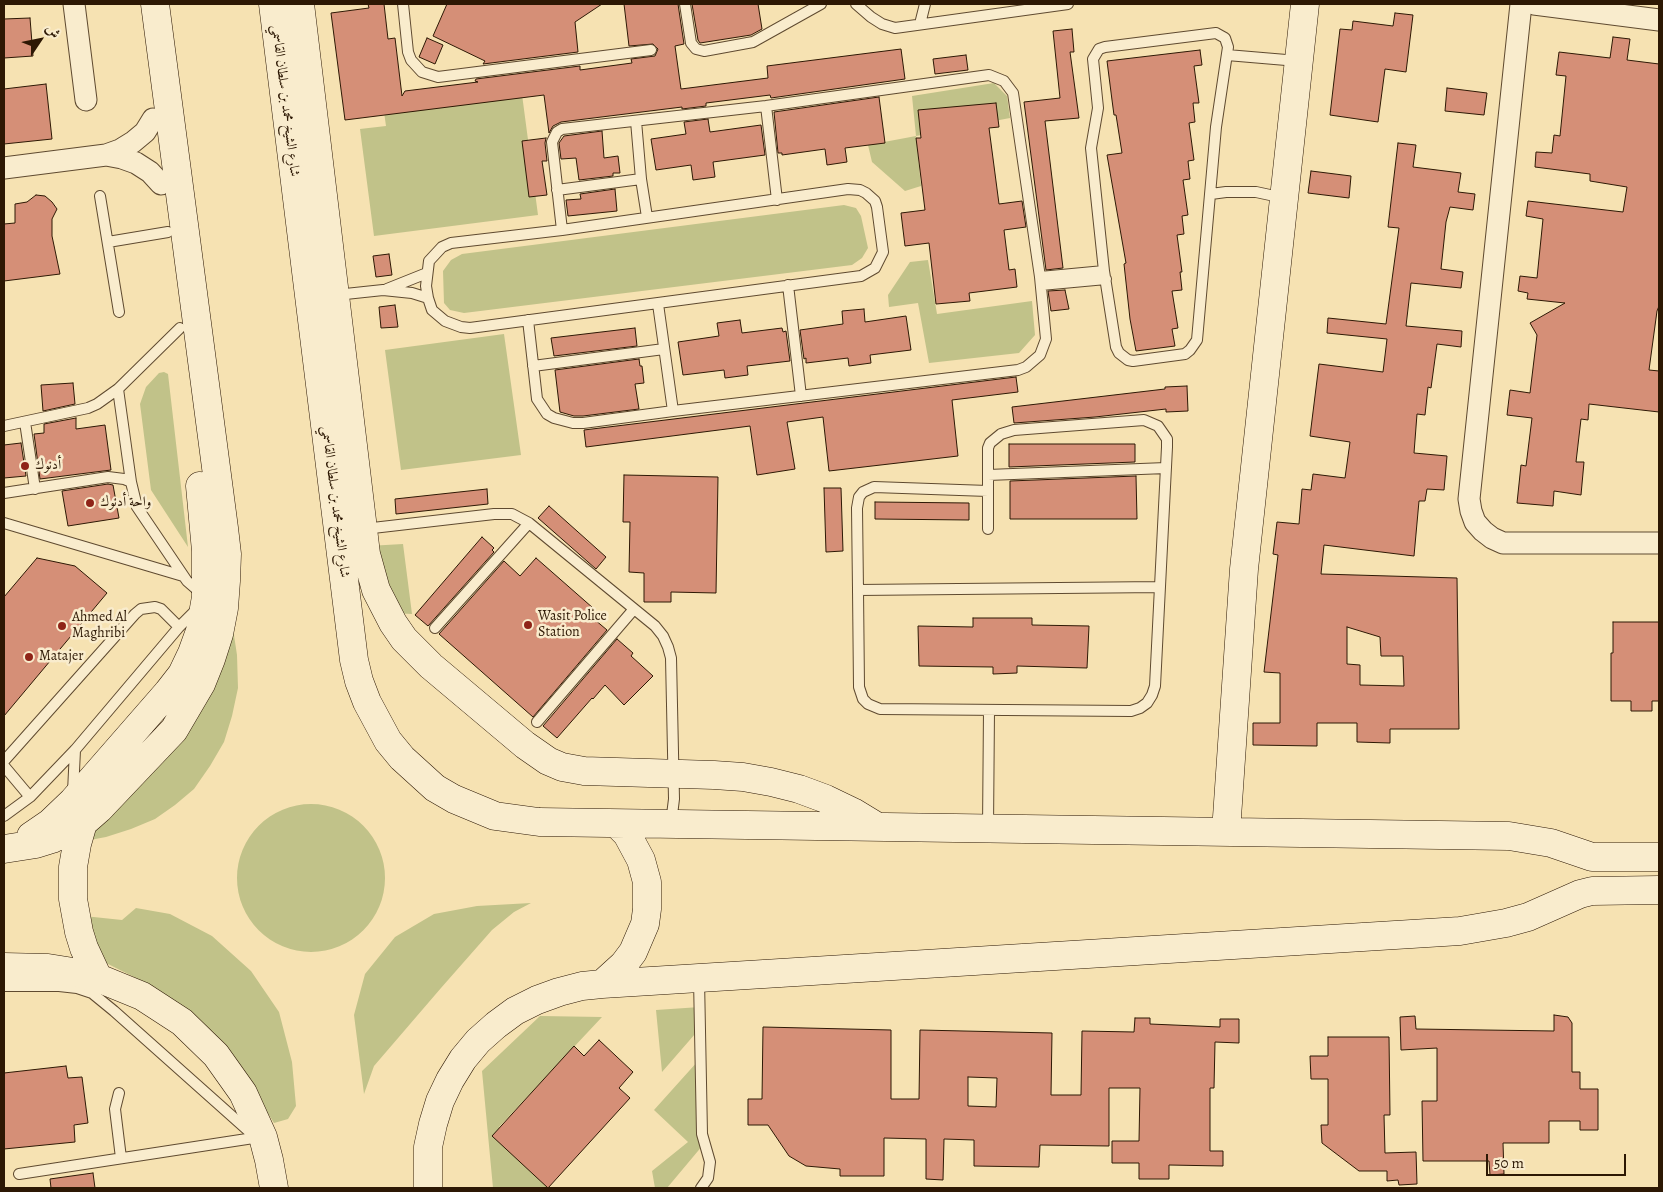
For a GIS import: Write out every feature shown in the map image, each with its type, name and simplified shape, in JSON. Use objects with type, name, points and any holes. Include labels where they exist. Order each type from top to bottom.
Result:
[{"type":"main road","points":[[4,849],[36,844],[52,839],[78,812],[182,674],[200,631],[206,599],[206,551],[203,513],[139,4]]},
{"type":"main road","points":[[78,812],[99,809],[174,730],[201,684],[214,651],[224,608],[227,554],[155,4]]},
{"type":"main road","name":"شارع الشيخ محمد بن سلطان القاسمي","points":[[273,4],[354,660],[366,702],[388,741],[402,758],[435,788],[454,799],[495,816],[539,822],[617,824],[675,805]]},
{"type":"main road","points":[[300,4],[366,554],[376,590],[393,624],[404,639],[431,666],[530,750],[548,761],[675,805],[877,827],[1509,836],[1550,843],[1592,857],[1659,858]]},
{"type":"main road","points":[[1226,832],[1244,569],[1305,4]]},
{"type":"main road","points":[[675,805],[743,777],[781,784],[826,799],[877,827]]},
{"type":"main road","points":[[78,812],[77,844],[73,867],[73,899],[84,948],[98,978]]},
{"type":"main road","points":[[602,984],[624,964],[633,952],[645,924],[647,909],[648,888],[641,860],[627,834],[617,824]]},
{"type":"main road","points":[[1592,857],[1592,891]]},
{"type":"main road","points":[[428,1188],[428,1147],[440,1101],[450,1080],[473,1047],[496,1025],[516,1011],[537,1000],[582,986],[1460,931],[1483,928],[1520,919],[1580,894],[1592,891],[1659,890]]},
{"type":"main road","points":[[4,967],[48,968],[98,978],[135,992],[163,1008],[200,1037],[226,1067],[243,1093],[269,1160],[274,1188]]},
{"type":"street","points":[[74,4],[86,100]]},
{"type":"street","points":[[1521,4],[1469,499],[1471,511],[1475,522],[1483,531],[1503,543],[1659,543]]},
{"type":"street","points":[[1534,4],[1659,20]]},
{"type":"street","points":[[4,168],[106,155],[134,142],[145,132],[153,119]]},
{"type":"street","points":[[106,155],[136,163],[150,172],[161,184]]},
{"type":"lane","points":[[404,4],[408,52],[411,60],[422,72],[438,77],[651,50]]},
{"type":"lane","points":[[685,4],[691,43],[696,49],[704,51],[753,42],[821,4]]},
{"type":"lane","points":[[856,4],[871,18],[895,28],[1001,8],[1068,4]]},
{"type":"lane","points":[[920,24],[925,4]]},
{"type":"lane","points":[[1216,33],[1225,38],[1227,42],[1227,55],[1216,127],[1211,194],[1197,340],[1190,350],[1178,355],[1133,361],[1123,358],[1116,347],[1105,275],[1091,148],[1098,108],[1093,59],[1099,49],[1216,33]]},
{"type":"lane","points":[[1227,55],[1299,61]]},
{"type":"lane","points":[[528,320],[535,390],[541,407],[547,414],[563,421],[583,423],[673,410],[1008,371],[1026,367],[1040,355],[1046,339],[1040,281],[1014,101],[1009,86],[997,77],[982,76],[766,106],[562,129],[557,132],[552,142],[562,230]]},
{"type":"lane","points":[[766,106],[777,200]]},
{"type":"lane","points":[[636,121],[641,179],[647,217]]},
{"type":"lane","points":[[557,190],[641,179]]},
{"type":"lane","points":[[848,189],[860,190],[866,193],[875,201],[877,207],[883,247],[879,263],[871,272],[866,274],[658,304],[470,328],[445,321],[438,316],[432,310],[428,298],[426,273],[429,261],[442,247],[451,243],[562,230],[777,200],[848,189]]},
{"type":"lane","points":[[1211,194],[1241,191],[1270,194],[1285,198]]},
{"type":"lane","points":[[100,196],[119,312]]},
{"type":"lane","points":[[108,242],[168,232]]},
{"type":"lane","points":[[383,290],[426,273]]},
{"type":"lane","points":[[1040,281],[1105,275]]},
{"type":"lane","points":[[788,286],[801,396]]},
{"type":"lane","points":[[336,295],[383,290],[412,293],[428,298]]},
{"type":"lane","points":[[658,304],[673,410]]},
{"type":"lane","points":[[4,426],[88,408],[97,404],[118,389],[180,328]]},
{"type":"lane","points":[[533,366],[664,349]]},
{"type":"lane","points":[[4,816],[30,797],[75,750],[179,627],[206,599],[183,576],[137,507],[131,482],[118,389]]},
{"type":"lane","points":[[988,491],[874,487],[863,492],[857,502],[860,693],[868,704],[880,708],[1131,711],[1147,703],[1152,695],[1154,686],[1160,587],[1167,447],[1167,440],[1163,432],[1152,422],[1144,420],[1008,431],[995,437],[988,448],[988,475],[988,491],[988,529]]},
{"type":"lane","points":[[25,422],[34,489]]},
{"type":"lane","points":[[988,475],[1166,468]]},
{"type":"lane","points":[[4,493],[108,477],[131,482]]},
{"type":"lane","points":[[363,529],[503,513],[512,514],[529,523],[655,626],[663,636],[671,658],[675,805]]},
{"type":"lane","points":[[4,523],[183,576]]},
{"type":"lane","points":[[435,628],[529,523]]},
{"type":"lane","points":[[858,590],[1160,587]]},
{"type":"lane","points":[[4,761],[128,621],[141,609],[155,607],[161,609],[179,627]]},
{"type":"lane","points":[[537,722],[634,609]]},
{"type":"lane","points":[[988,829],[989,710]]},
{"type":"lane","points":[[75,750],[78,812]]},
{"type":"lane","points":[[4,766],[30,797]]},
{"type":"lane","points":[[700,978],[702,1134],[710,1162],[708,1178],[701,1188]]},
{"type":"lane","points":[[4,986],[59,986],[77,988],[92,994],[260,1137]]},
{"type":"lane","points":[[119,1093],[115,1109],[121,1158]]},
{"type":"lane","points":[[19,1174],[260,1137]]},
{"type":"green space","points":[[994,83],[1007,96],[1010,118],[916,136],[912,96]]},
{"type":"green space","points":[[521,87],[538,215],[374,236],[360,129],[386,126],[383,105]]},
{"type":"green space","points":[[916,136],[921,186],[905,191],[872,162],[868,145]]},
{"type":"green space","points":[[844,205],[856,208],[861,216],[868,248],[862,258],[852,265],[464,313],[450,310],[444,303],[443,271],[451,260],[462,254]]},
{"type":"green space","points":[[928,260],[937,314],[1032,301],[1035,335],[1019,353],[929,363],[918,303],[889,307],[888,295],[910,262]]},
{"type":"green space","points":[[504,334],[521,455],[401,470],[385,350]]},
{"type":"green space","points":[[164,372],[168,374],[188,547],[151,490],[140,404],[146,387],[159,373]]},
{"type":"green space","points":[[403,544],[412,614],[394,613],[368,546]]},
{"type":"green space","points":[[232,622],[237,655],[238,688],[224,742],[210,766],[194,789],[155,819],[106,837],[79,842],[148,770]]},
{"type":"green space","points":[[311,804],[339,810],[363,826],[379,850],[385,878],[379,906],[363,930],[339,946],[311,952],[283,946],[259,930],[243,906],[237,878],[243,850],[259,826],[283,810]]},
{"type":"green space","points":[[531,903],[514,912],[492,930],[441,988],[374,1066],[364,1094],[354,1015],[365,974],[395,937],[434,914],[477,906]]},
{"type":"green space","points":[[136,908],[170,914],[212,936],[251,971],[279,1012],[292,1062],[296,1106],[288,1119],[274,1123],[260,1101],[155,991],[134,977],[88,954],[84,916],[122,920]]},
{"type":"green space","points":[[700,1007],[695,1034],[662,1072],[656,1010]]},
{"type":"green space","points":[[540,1016],[602,1017],[499,1127],[553,1178],[545,1188],[493,1188],[482,1071]]},
{"type":"green space","points":[[698,1061],[703,1145],[667,1188],[655,1188],[652,1171],[688,1142],[654,1110]]},
{"type":"building","points":[[368,4],[384,4],[388,39],[395,38],[402,96],[405,91],[478,82],[475,81],[476,79],[580,66],[580,70],[632,63],[631,59],[655,56],[658,49],[653,44],[629,46],[624,4],[678,4],[684,44],[675,46],[681,89],[768,78],[767,66],[901,49],[905,79],[771,98],[770,95],[706,103],[706,106],[682,109],[682,107],[561,122],[553,126],[549,133],[544,95],[345,120],[331,13],[369,8]]},
{"type":"building","points":[[447,4],[602,4],[575,22],[578,52],[483,64],[485,61],[433,36]]},
{"type":"building","points":[[692,4],[758,4],[762,29],[751,35],[700,43]]},
{"type":"building","points":[[1395,13],[1413,15],[1406,72],[1385,69],[1378,122],[1330,115],[1340,29],[1352,30],[1353,21],[1393,26]]},
{"type":"building","points":[[30,18],[33,56],[4,58],[4,19]]},
{"type":"building","points":[[1072,29],[1074,52],[1070,52],[1079,118],[1045,121],[1063,268],[1046,270],[1024,102],[1060,98],[1053,31]]},
{"type":"building","points":[[1613,37],[1630,39],[1627,60],[1659,64],[1659,306],[1649,370],[1659,371],[1659,412],[1589,404],[1588,420],[1581,419],[1576,462],[1584,462],[1581,495],[1554,491],[1553,506],[1517,503],[1521,465],[1526,466],[1532,418],[1507,415],[1510,390],[1530,393],[1537,335],[1530,323],[1565,303],[1527,299],[1528,293],[1518,291],[1520,276],[1537,278],[1543,219],[1526,216],[1528,201],[1623,212],[1627,187],[1590,181],[1590,174],[1535,167],[1536,152],[1552,153],[1554,135],[1560,136],[1566,76],[1556,75],[1559,52],[1610,58]]},
{"type":"building","points":[[427,38],[443,45],[435,64],[419,57]]},
{"type":"building","points":[[1200,50],[1202,65],[1194,66],[1199,103],[1193,103],[1195,122],[1189,123],[1194,160],[1188,161],[1190,179],[1183,180],[1188,215],[1182,216],[1184,234],[1177,235],[1182,272],[1180,272],[1182,290],[1172,291],[1178,328],[1172,329],[1175,346],[1136,351],[1130,319],[1124,264],[1126,263],[1107,155],[1122,153],[1116,115],[1114,115],[1107,61]]},
{"type":"building","points":[[966,55],[968,70],[935,74],[933,59]]},
{"type":"building","points":[[46,84],[52,139],[4,144],[4,89]]},
{"type":"building","points":[[1447,88],[1487,93],[1484,115],[1445,111]]},
{"type":"building","points":[[879,97],[885,143],[845,148],[847,162],[827,165],[825,149],[782,155],[782,153],[778,153],[774,112]]},
{"type":"building","points":[[996,103],[999,127],[989,128],[999,204],[1022,201],[1026,227],[1004,230],[1009,270],[1015,269],[1017,287],[969,293],[970,301],[936,304],[929,243],[905,246],[901,213],[925,210],[916,138],[921,138],[918,110]]},
{"type":"building","points":[[708,119],[710,132],[761,125],[765,155],[713,162],[715,177],[693,180],[691,165],[656,170],[651,139],[686,134],[684,122]]},
{"type":"building","points":[[602,131],[604,158],[618,156],[620,173],[613,173],[613,176],[579,180],[576,158],[561,159],[559,143],[564,136]]},
{"type":"building","points":[[546,138],[547,161],[542,161],[547,195],[529,197],[522,141]]},
{"type":"building","points":[[1398,143],[1416,145],[1413,167],[1461,173],[1458,192],[1475,194],[1473,210],[1450,207],[1446,222],[1441,269],[1463,272],[1461,288],[1411,283],[1406,326],[1462,331],[1461,347],[1437,344],[1431,388],[1428,387],[1425,415],[1417,414],[1414,453],[1447,456],[1444,490],[1427,489],[1425,501],[1419,501],[1414,556],[1324,545],[1321,574],[1457,578],[1459,729],[1390,729],[1390,743],[1357,742],[1357,723],[1317,723],[1317,746],[1253,745],[1253,723],[1280,723],[1280,673],[1264,672],[1278,555],[1273,554],[1277,522],[1299,524],[1302,489],[1311,490],[1313,474],[1345,478],[1350,442],[1310,436],[1319,364],[1383,372],[1387,339],[1327,333],[1328,318],[1386,324],[1399,228],[1388,227]],"holes":[[[1347,627],[1380,637],[1381,656],[1403,656],[1404,686],[1360,685],[1360,665],[1347,664]]]},
{"type":"building","points":[[1311,171],[1351,176],[1349,198],[1308,193]]},
{"type":"building","points":[[615,189],[617,211],[568,216],[566,200],[581,199],[580,194]]},
{"type":"building","points":[[36,195],[45,196],[57,209],[52,219],[52,236],[60,274],[4,281],[4,224],[15,223],[15,204],[27,202]]},
{"type":"building","points":[[389,254],[392,275],[376,277],[373,256]]},
{"type":"building","points":[[1065,290],[1069,309],[1051,311],[1048,291]]},
{"type":"building","points":[[395,305],[398,327],[381,328],[379,307]]},
{"type":"building","points":[[864,309],[865,322],[906,316],[911,350],[870,355],[871,363],[849,366],[848,358],[806,363],[800,330],[843,324],[842,311]]},
{"type":"building","points":[[740,320],[742,333],[782,328],[783,332],[786,331],[790,361],[747,366],[748,375],[725,378],[724,370],[683,375],[678,342],[719,336],[717,323]]},
{"type":"building","points":[[635,328],[637,346],[554,356],[551,338]]},
{"type":"building","points":[[639,359],[640,366],[642,366],[644,383],[635,384],[639,409],[583,416],[574,416],[560,412],[555,370]]},
{"type":"building","points":[[1016,377],[1018,392],[952,400],[958,456],[829,471],[823,417],[787,422],[795,469],[757,475],[750,426],[586,447],[584,430]]},
{"type":"building","points":[[73,383],[75,404],[43,411],[41,385]]},
{"type":"building","points":[[1187,386],[1188,411],[1166,412],[1166,409],[1014,423],[1012,407],[1165,389],[1165,387]]},
{"type":"building","points":[[76,418],[76,429],[105,425],[111,470],[40,479],[34,434],[44,433],[44,424]]},
{"type":"building","points":[[21,443],[26,476],[4,478],[4,445]]},
{"type":"building","points":[[1009,444],[1135,444],[1135,462],[1009,467]]},
{"type":"building","points":[[624,475],[718,477],[716,593],[671,592],[671,602],[644,602],[644,573],[629,572],[630,522],[623,522]]},
{"type":"building","points":[[1136,476],[1137,519],[1010,519],[1010,481]]},
{"type":"building","name":"واحة أدنوك","points":[[108,484],[113,485],[119,518],[68,526],[62,491]]},
{"type":"building","points":[[824,488],[841,488],[843,551],[826,552]]},
{"type":"building","points":[[487,489],[488,504],[396,514],[395,499]]},
{"type":"building","points":[[875,502],[969,503],[969,520],[875,519]]},
{"type":"building","points":[[549,506],[606,557],[596,569],[538,518]]},
{"type":"building","points":[[482,537],[494,548],[492,550],[494,552],[428,626],[415,615]]},
{"type":"building","name":"Matajer","points":[[37,558],[75,566],[107,593],[4,716],[4,597]]},
{"type":"building","name":"Wasit Police Station","points":[[536,558],[593,608],[588,614],[607,630],[533,717],[439,634],[504,561],[520,576]]},
{"type":"building","points":[[973,618],[1032,618],[1032,625],[1089,626],[1087,668],[1017,666],[1017,673],[993,674],[993,667],[919,666],[918,626],[973,627]]},
{"type":"building","points":[[1613,622],[1659,622],[1659,701],[1652,701],[1652,711],[1631,711],[1631,701],[1611,701]]},
{"type":"building","points":[[617,639],[633,653],[631,656],[653,676],[624,705],[605,685],[557,738],[543,726]]},
{"type":"building","points":[[1554,1015],[1568,1017],[1572,1023],[1572,1072],[1580,1072],[1580,1089],[1598,1089],[1598,1130],[1580,1130],[1580,1121],[1549,1121],[1549,1143],[1503,1143],[1504,1174],[1490,1175],[1489,1161],[1423,1161],[1422,1101],[1437,1101],[1437,1048],[1401,1050],[1400,1017],[1415,1016],[1416,1029],[1554,1031]]},
{"type":"building","points":[[1135,1018],[1150,1018],[1150,1024],[1220,1027],[1220,1019],[1239,1019],[1239,1043],[1215,1042],[1214,1088],[1210,1088],[1210,1151],[1223,1151],[1223,1166],[1169,1165],[1169,1179],[1139,1179],[1139,1163],[1112,1163],[1112,1141],[1139,1141],[1140,1088],[1109,1088],[1109,1146],[1040,1145],[1039,1167],[974,1166],[974,1140],[944,1139],[943,1180],[926,1179],[926,1139],[884,1138],[884,1176],[840,1176],[840,1169],[806,1166],[789,1156],[768,1125],[748,1125],[748,1099],[762,1099],[763,1027],[891,1030],[891,1099],[919,1099],[920,1030],[1052,1033],[1051,1095],[1081,1095],[1082,1031],[1134,1032]],"holes":[[[968,1077],[997,1078],[996,1107],[968,1106]]]},
{"type":"building","points":[[1328,1037],[1389,1037],[1390,1115],[1384,1115],[1385,1153],[1416,1152],[1417,1184],[1399,1185],[1398,1180],[1387,1181],[1387,1171],[1359,1171],[1322,1143],[1321,1125],[1328,1125],[1328,1079],[1311,1079],[1310,1056],[1328,1056]]},
{"type":"building","points":[[599,1040],[633,1072],[619,1088],[630,1098],[548,1188],[492,1136],[574,1046],[584,1056]]},
{"type":"building","points":[[66,1066],[68,1078],[82,1077],[88,1123],[74,1125],[75,1142],[4,1149],[4,1073]]},
{"type":"building","points":[[93,1173],[95,1188],[51,1188],[50,1179]]},
{"type":"place","name":"أدنوك","points":[[25,466]]},
{"type":"place","name":"واحة أدنوك","points":[[90,503]]},
{"type":"place","name":"Wasit Police Station","points":[[528,625]]},
{"type":"place","name":"Ahmed Al Maghribi","points":[[62,626]]},
{"type":"place","name":"Matajer","points":[[29,657]]}]
